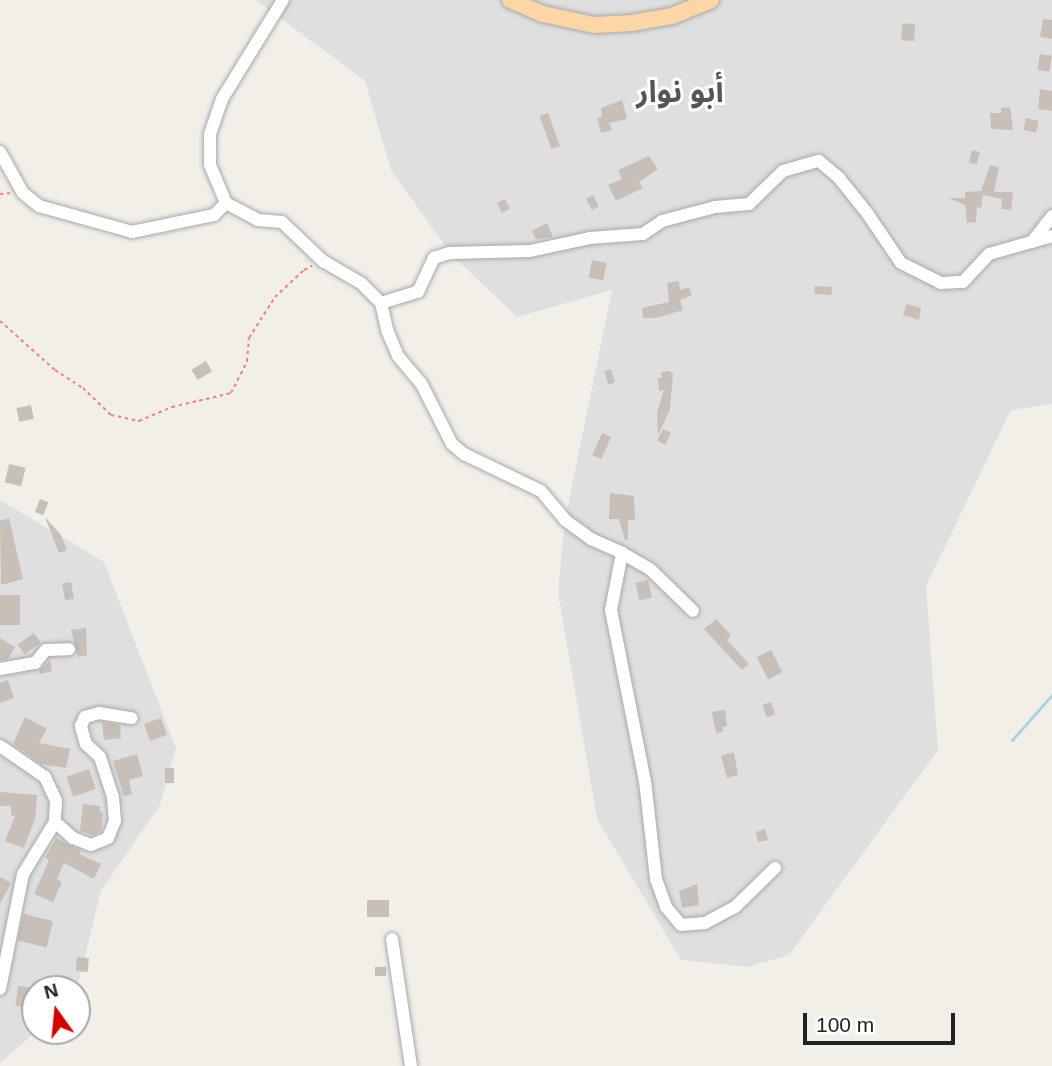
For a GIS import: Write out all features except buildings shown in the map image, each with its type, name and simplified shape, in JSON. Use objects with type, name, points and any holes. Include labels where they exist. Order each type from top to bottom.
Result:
[{"type":"main road","points":[[510,0],[543,14],[594,25],[632,23],[672,16],[711,0]]},
{"type":"street","points":[[284,0],[222,99],[210,134],[210,165],[226,203],[258,220],[282,222],[323,261],[361,283],[381,303],[387,330],[398,356],[421,383],[452,444],[464,454],[541,491],[565,520],[591,539],[650,569],[693,611]]},
{"type":"street","points":[[0,152],[23,193],[38,206],[132,232],[214,215],[226,203]]},
{"type":"street","points":[[381,303],[418,292],[434,258],[449,253],[530,251],[590,238],[643,233],[662,221],[715,207],[748,204],[783,171],[819,161],[839,178],[901,263],[941,283],[963,282],[989,254],[1052,236]]},
{"type":"street","points":[[1032,242],[1052,216]]},
{"type":"street","points":[[622,553],[611,610],[645,781],[656,879],[666,907],[681,925],[705,923],[734,906],[775,868]]},
{"type":"street","points":[[0,669],[35,663],[46,650],[69,649]]},
{"type":"street","points":[[55,822],[73,838],[91,845],[108,838],[115,821],[113,797],[100,757],[86,744],[81,726],[85,718],[99,713],[132,718]]},
{"type":"street","points":[[0,747],[45,777],[56,801],[55,822],[23,874],[0,989]]},
{"type":"street","points":[[391,939],[411,1066]]},
{"type":"path","points":[[0,321],[55,370],[83,388],[111,415],[139,421],[172,407],[231,393],[247,361],[249,338],[275,298],[304,270],[323,261]]},
{"type":"shaded area","points":[[256,0],[1052,0],[1052,404],[1011,410],[926,586],[938,750],[789,955],[748,967],[681,960],[597,819],[558,592],[565,520],[612,290],[517,317],[451,254],[391,170],[365,81]]},
{"type":"shaded area","points":[[0,500],[104,562],[176,748],[160,805],[101,891],[80,975],[21,975],[21,1045],[0,1063]]},
{"type":"waterway","points":[[1012,740],[1052,695]]},
{"type":"district","name":"أبو نوار","points":[[680,92]]}]
